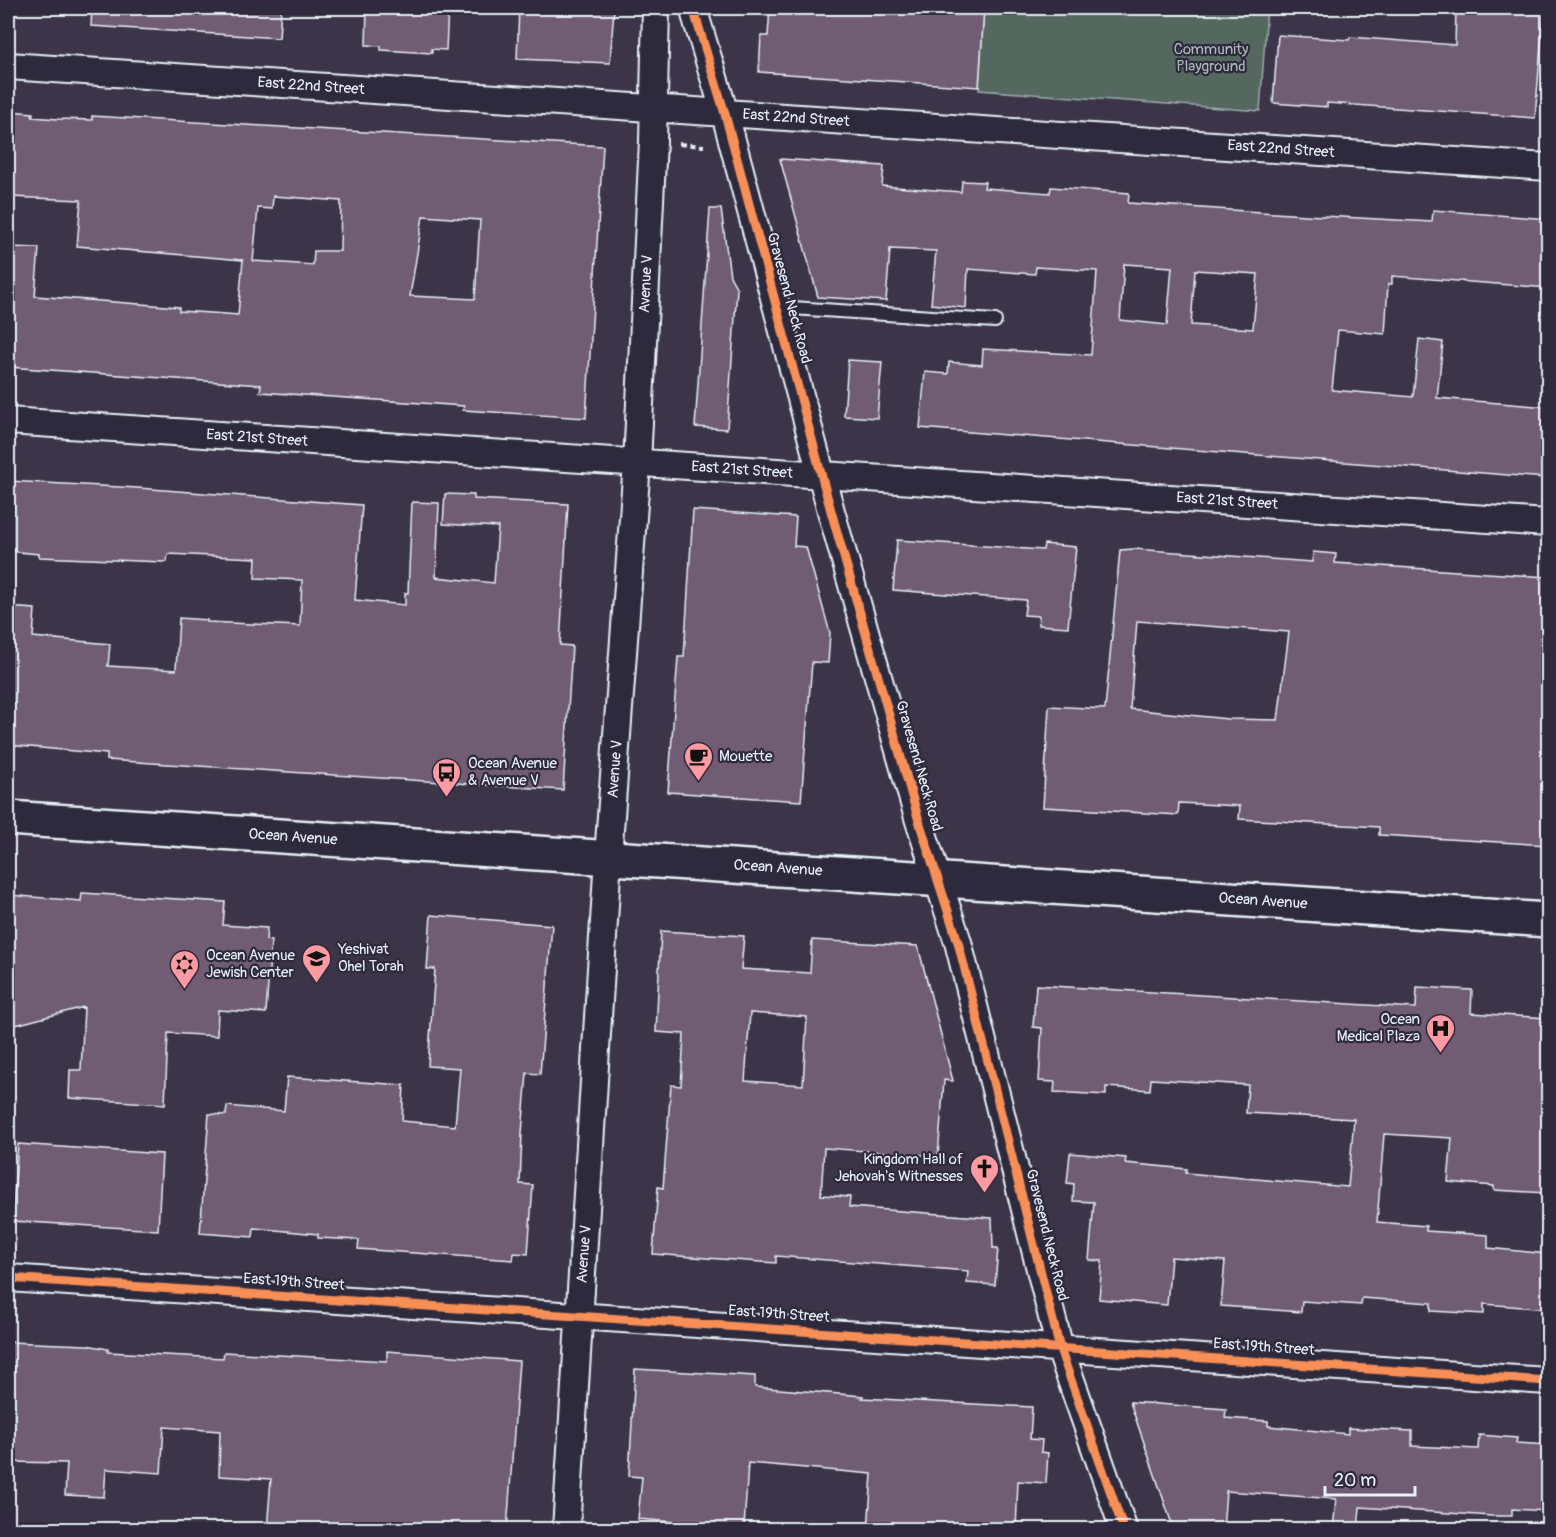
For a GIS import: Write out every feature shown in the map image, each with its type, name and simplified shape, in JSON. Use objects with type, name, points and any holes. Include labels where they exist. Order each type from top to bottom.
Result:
[{"type":"main road","name":"Ocean Avenue","points":[[8,819],[1548,920]]},
{"type":"street","name":"Avenue V","points":[[566,1530],[608,857],[637,463],[653,141],[656,8]]},
{"type":"street","name":"Gravesend Neck Road","points":[[693,8],[725,114],[821,475],[958,942],[1060,1349],[1124,1530]]},
{"type":"street","name":"East 22nd Street","points":[[8,66],[1548,167]]},
{"type":"street","name":"East 21st Street","points":[[8,421],[1548,523]]},
{"type":"street","name":"East 19th Street","points":[[8,1278],[1548,1381]]},
{"type":"lane","points":[[776,308],[995,321]]},
{"type":"path","points":[[672,143],[714,147]]},
{"type":"green space","name":"Community Playground","points":[[984,8],[1267,8],[1260,111],[979,90]]},
{"type":"building","points":[[92,8],[281,8],[279,38],[91,26]]},
{"type":"building","points":[[367,8],[448,8],[446,50],[431,49],[432,53],[381,50],[381,46],[366,45]]},
{"type":"building","points":[[519,8],[614,8],[610,63],[517,59]]},
{"type":"building","points":[[770,8],[984,8],[979,87],[759,72],[761,36],[768,36]]},
{"type":"building","points":[[1456,8],[1544,8],[1535,118],[1327,103],[1327,107],[1273,103],[1278,35],[1349,40],[1350,37],[1455,45]]},
{"type":"building","points":[[10,111],[33,113],[32,117],[58,119],[92,120],[92,116],[603,146],[586,418],[463,410],[464,406],[260,392],[261,385],[8,367],[9,247],[39,248],[35,296],[179,307],[179,311],[238,315],[243,260],[77,246],[81,200],[10,197],[12,165],[8,165]],"holes":[[[273,196],[341,201],[340,251],[314,251],[313,265],[253,261],[258,208],[272,209]],[[423,216],[480,220],[475,299],[410,296]]]},
{"type":"building","points":[[780,159],[884,166],[882,186],[961,192],[962,181],[985,182],[984,188],[1050,193],[1051,187],[1129,193],[1128,203],[1305,215],[1432,222],[1433,210],[1548,219],[1548,288],[1392,276],[1392,284],[1388,284],[1385,334],[1338,330],[1332,390],[1413,397],[1419,339],[1443,342],[1437,398],[1548,407],[1546,478],[920,428],[925,372],[948,374],[949,362],[982,365],[983,349],[1091,355],[1097,271],[1036,267],[1035,274],[968,269],[966,308],[931,304],[936,251],[890,249],[886,301],[818,297]],"holes":[[[1124,264],[1172,267],[1167,325],[1120,320]],[[1195,270],[1258,274],[1253,329],[1191,325]]]},
{"type":"building","points":[[710,209],[721,209],[730,276],[737,289],[727,429],[695,427]]},
{"type":"building","points":[[848,360],[882,362],[877,418],[844,416]]},
{"type":"building","points":[[8,481],[138,488],[362,505],[355,600],[405,605],[405,593],[408,593],[412,502],[439,503],[436,577],[494,583],[498,527],[443,524],[445,494],[474,495],[474,499],[568,504],[560,645],[572,646],[563,790],[107,760],[107,754],[8,745],[8,607],[35,609],[33,637],[110,644],[108,666],[176,670],[179,618],[207,620],[207,622],[300,626],[302,580],[255,578],[256,558],[168,554],[167,561],[163,562],[39,557],[39,554],[8,551]]},
{"type":"building","points":[[693,510],[796,517],[794,546],[806,547],[830,633],[828,663],[812,662],[801,801],[668,792],[678,657],[684,657]]},
{"type":"building","points":[[897,540],[1043,550],[1044,544],[1076,547],[1068,627],[1038,625],[1039,616],[1024,615],[1026,600],[893,590]]},
{"type":"building","points":[[1134,549],[1312,562],[1313,552],[1336,554],[1335,563],[1548,577],[1546,804],[1548,804],[1548,845],[1379,835],[1379,827],[1239,819],[1240,806],[1179,803],[1178,815],[1043,807],[1049,706],[1105,709],[1120,550]],"holes":[[[1137,621],[1289,632],[1278,720],[1228,719],[1130,709]]]},
{"type":"building","points":[[82,893],[225,902],[223,925],[267,928],[266,940],[271,941],[266,1013],[218,1010],[217,1036],[168,1033],[165,1104],[69,1098],[70,1070],[81,1070],[84,1007],[8,1027],[8,895],[81,901]]},
{"type":"building","points":[[431,915],[552,925],[540,1074],[527,1073],[522,1133],[520,1184],[533,1185],[528,1254],[514,1253],[513,1260],[358,1249],[359,1240],[318,1238],[318,1234],[254,1228],[253,1237],[200,1233],[209,1114],[226,1115],[227,1106],[284,1111],[287,1077],[404,1085],[402,1121],[455,1126],[460,1068],[428,1066],[435,969],[427,969]]},
{"type":"building","points":[[661,931],[744,936],[741,969],[810,973],[812,940],[918,946],[953,1081],[944,1080],[938,1156],[824,1148],[821,1195],[850,1197],[849,1207],[992,1218],[993,1248],[998,1248],[995,1285],[967,1283],[968,1271],[776,1256],[776,1263],[653,1254],[658,1187],[663,1188],[671,1085],[681,1086],[684,1034],[656,1032]],"holes":[[[750,1013],[807,1017],[803,1085],[745,1081]]]},
{"type":"building","points":[[1036,985],[1416,1008],[1417,987],[1472,990],[1471,1013],[1548,1018],[1546,1193],[1494,1190],[1494,1186],[1448,1182],[1452,1138],[1384,1134],[1377,1222],[1426,1226],[1426,1231],[1488,1235],[1488,1248],[1548,1254],[1548,1309],[1484,1304],[1484,1314],[1431,1311],[1431,1303],[1362,1298],[1361,1305],[1302,1301],[1301,1312],[1221,1306],[1225,1261],[1171,1257],[1167,1305],[1099,1299],[1102,1261],[1089,1260],[1094,1202],[1073,1201],[1074,1184],[1067,1183],[1070,1153],[1126,1158],[1125,1163],[1187,1169],[1186,1173],[1348,1187],[1354,1119],[1246,1113],[1248,1085],[1151,1079],[1150,1090],[1106,1087],[1106,1095],[1054,1092],[1055,1082],[1039,1081],[1042,1028],[1033,1027]]},
{"type":"building","points":[[18,1144],[162,1154],[158,1230],[12,1221]]},
{"type":"building","points":[[8,1342],[87,1345],[108,1349],[108,1352],[223,1358],[224,1352],[387,1361],[387,1351],[519,1361],[507,1530],[267,1530],[271,1479],[219,1476],[220,1431],[164,1427],[161,1473],[106,1469],[104,1497],[65,1495],[67,1463],[8,1462]]},
{"type":"building","points":[[635,1369],[755,1376],[755,1387],[863,1396],[862,1398],[1032,1407],[1030,1439],[1042,1440],[1041,1452],[1048,1453],[1046,1483],[1018,1481],[1016,1530],[868,1530],[872,1474],[748,1463],[744,1528],[638,1519],[642,1477],[629,1476]]},
{"type":"building","points":[[1130,1402],[1226,1409],[1225,1418],[1268,1421],[1268,1426],[1348,1434],[1348,1428],[1412,1431],[1412,1446],[1478,1449],[1479,1435],[1517,1438],[1516,1443],[1548,1445],[1548,1511],[1512,1509],[1512,1516],[1492,1516],[1360,1507],[1358,1530],[1333,1530],[1336,1499],[1226,1491],[1223,1530],[1174,1530]]},
{"type":"cycle path","points":[[693,8],[725,114],[831,511],[919,821],[958,942],[1060,1349],[1124,1530]]},
{"type":"cycle path","points":[[8,1278],[1548,1381]]},
{"type":"place","name":"Mouette","points":[[698,782]]},
{"type":"place","name":"Ocean Avenue & Avenue V","points":[[447,798]]},
{"type":"place","name":"Yeshivat Ohel Torah","points":[[317,984]]},
{"type":"place","name":"Ocean Avenue Jewish Center","points":[[185,990]]},
{"type":"place","name":"Ocean Medical Plaza","points":[[1441,1054]]},
{"type":"place","name":"Kingdom Hall of Jehovah's Witnesses","points":[[984,1194]]}]
